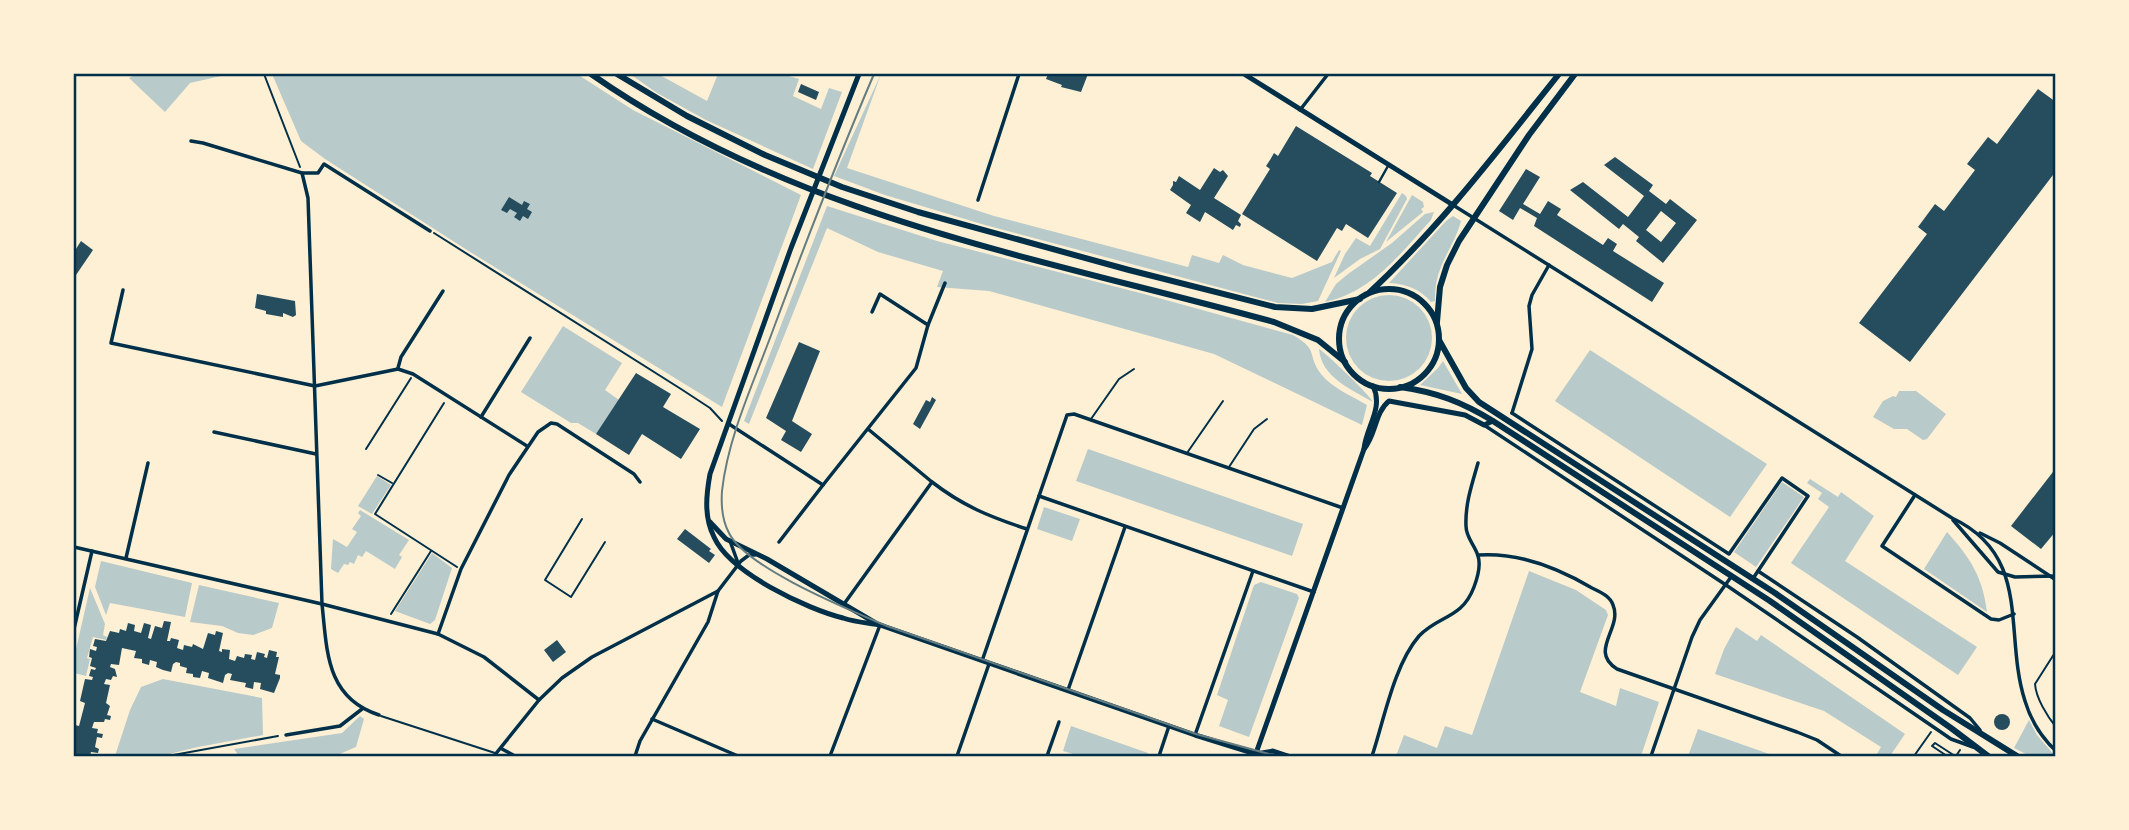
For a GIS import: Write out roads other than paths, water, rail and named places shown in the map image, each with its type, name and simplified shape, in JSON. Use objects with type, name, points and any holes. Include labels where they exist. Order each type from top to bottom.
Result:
[{"type":"main road","points":[[590,74],[679,128],[736,158],[803,188],[938,234],[1275,322],[1318,340],[1345,362],[1357,377],[1373,386],[1400,387],[1454,399],[1493,421],[1845,652],[1988,757]]},
{"type":"main road","points":[[617,74],[687,116],[765,155],[842,187],[918,212],[1275,307],[1312,309],[1360,299]]},
{"type":"main road","points":[[1345,362],[1341,353],[1340,333],[1346,314],[1411,252],[1453,205],[1559,74]]},
{"type":"main road","points":[[1436,324],[1440,287],[1447,265],[1473,218],[1529,135],[1576,74]]},
{"type":"main road","points":[[1368,294],[1386,289],[1413,295],[1428,307],[1436,324],[1439,340],[1466,388],[1479,402],[1851,644],[1943,710],[2017,757]]},
{"type":"main road","points":[[1400,387],[1417,380],[1430,366],[1439,340]]},
{"type":"street","points":[[859,74],[710,474],[706,505],[714,539],[747,573],[816,609],[842,618],[880,625],[1257,756],[1273,751],[1288,757]]},
{"type":"street","points":[[978,200],[1019,74]]},
{"type":"street","points":[[1244,74],[1915,495],[2000,543],[2054,578]]},
{"type":"street","points":[[1300,110],[1328,74]]},
{"type":"street","points":[[191,141],[302,173],[318,173],[324,164],[430,231]]},
{"type":"street","points":[[1379,182],[1388,166]]},
{"type":"street","points":[[302,173],[308,198],[322,604],[326,641],[335,678],[346,696],[362,709],[379,715]]},
{"type":"street","points":[[1503,418],[1512,413],[1532,349],[1528,306],[1549,265]]},
{"type":"street","points":[[779,542],[916,368],[928,325],[945,283]]},
{"type":"street","points":[[123,290],[111,343],[315,386],[398,369],[413,374],[527,446]]},
{"type":"street","points":[[398,369],[401,357],[443,291]]},
{"type":"street","points":[[872,312],[880,294],[928,325]]},
{"type":"street","points":[[481,417],[530,338]]},
{"type":"street","points":[[1257,756],[1378,405],[1373,386]]},
{"type":"street","points":[[1364,449],[1371,442],[1383,406],[1389,401],[1465,415],[1726,585],[1933,728],[1951,739],[1974,747]]},
{"type":"street","points":[[1512,413],[1730,554],[1782,478],[1808,496],[1752,580]]},
{"type":"street","points":[[982,661],[1067,415],[1074,414],[1343,508]]},
{"type":"street","points":[[1484,425],[1493,421]]},
{"type":"street","points":[[438,634],[461,569],[509,475],[527,446],[544,427],[551,423],[557,424],[635,474],[640,482]]},
{"type":"street","points":[[727,424],[823,485]]},
{"type":"street","points":[[868,429],[956,501],[973,510],[1028,529]]},
{"type":"street","points":[[214,432],[316,454]]},
{"type":"street","points":[[126,558],[148,463]]},
{"type":"street","points":[[1372,757],[1398,674],[1409,651],[1420,635],[1458,612],[1467,603],[1477,579],[1478,555],[1465,530],[1466,509],[1478,463]]},
{"type":"street","points":[[844,604],[932,482]]},
{"type":"street","points":[[1915,495],[1882,546],[1991,619],[1999,620],[2014,614]]},
{"type":"street","points":[[1039,496],[1314,592]]},
{"type":"street","points":[[1952,518],[1991,566],[2007,576],[2054,578]]},
{"type":"street","points":[[708,519],[722,536],[880,625]]},
{"type":"street","points":[[1068,691],[1125,527]]},
{"type":"street","points":[[1978,532],[2007,576],[2024,699],[2040,733],[2056,751]]},
{"type":"street","points":[[729,540],[738,565]]},
{"type":"street","points":[[74,547],[322,604],[438,634],[484,657],[539,700]]},
{"type":"street","points":[[74,629],[92,551]]},
{"type":"street","points":[[635,757],[652,719],[708,622],[718,591],[749,555],[758,555]]},
{"type":"street","points":[[1478,555],[1512,557],[1544,565],[1561,571],[1611,600],[1616,616],[1605,653],[1608,661],[1617,669],[1797,732],[1817,740],[1841,757]]},
{"type":"street","points":[[1195,736],[1253,571]]},
{"type":"street","points":[[1758,571],[1857,637],[1970,718],[1983,734]]},
{"type":"street","points":[[1651,757],[1692,637],[1700,620],[1731,576]]},
{"type":"street","points":[[495,755],[539,700],[562,678],[592,656],[718,591]]},
{"type":"street","points":[[830,757],[880,625]]},
{"type":"street","points":[[1851,644],[1857,637]]},
{"type":"street","points":[[957,757],[989,664]]},
{"type":"street","points":[[286,735],[340,726],[362,709]]},
{"type":"street","points":[[652,719],[738,757]]},
{"type":"street","points":[[1046,757],[1059,722]]},
{"type":"street","points":[[1159,757],[1170,726]]},
{"type":"street","points":[[502,749],[515,757]]},
{"type":"lane","points":[[1090,420],[1119,379],[1133,369]]},
{"type":"lane","points":[[1186,454],[1223,401]]},
{"type":"lane","points":[[1228,468],[1254,429],[1267,419]]},
{"type":"lane","points":[[2056,651],[2035,684],[2035,690],[2049,720],[2056,727]]},
{"type":"lane","points":[[379,715],[495,755]]},
{"type":"tram line","points":[[874,74],[822,201],[736,430],[722,491],[722,512],[729,533],[739,546],[777,574],[887,626],[1196,734],[1276,756]]}]
